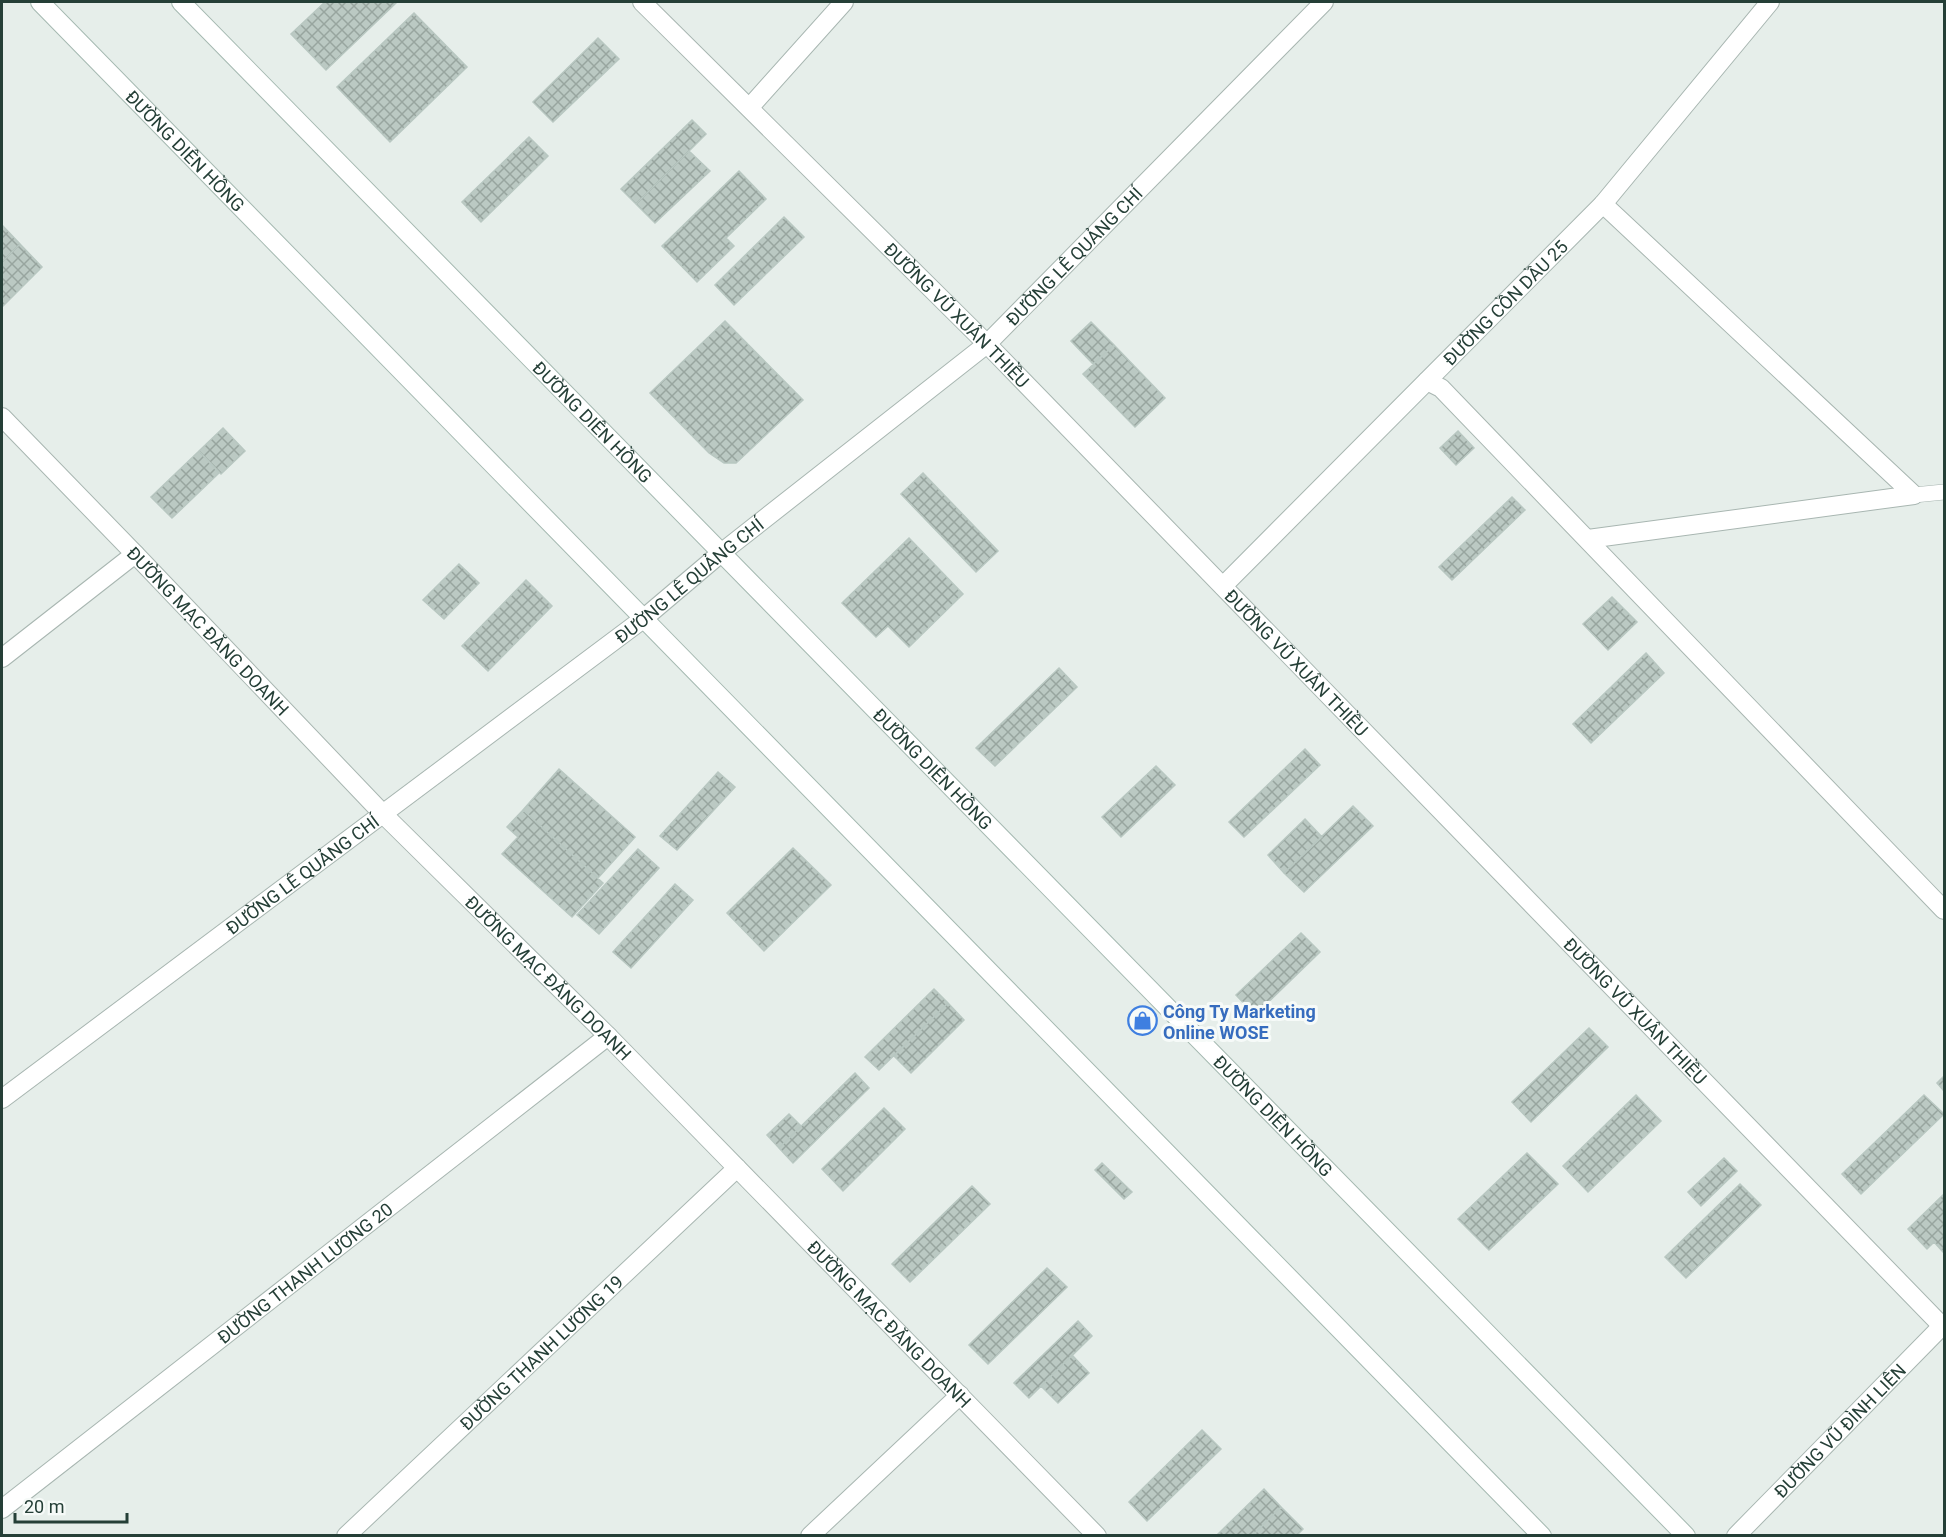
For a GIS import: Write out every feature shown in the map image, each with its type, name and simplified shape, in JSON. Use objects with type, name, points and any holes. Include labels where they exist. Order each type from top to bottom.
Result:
[{"type":"street","name":"ĐƯỜNG DIÊN HỒNG","points":[[40,2],[1542,1536]]},
{"type":"street","name":"ĐƯỜNG DIÊN HỒNG","points":[[181,2],[1686,1536]]},
{"type":"street","name":"ĐƯỜNG VŨ XUÂN THIỀU","points":[[642,2],[987,344],[1944,1326]]},
{"type":"street","points":[[750,107],[844,2]]},
{"type":"street","name":"ĐƯỜNG LÊ QUẢNG CHÍ","points":[[2,1099],[643,619],[721,553],[987,344],[1324,2]]},
{"type":"street","name":"ĐƯỜNG CỒN DẦU 25","points":[[1223,586],[1603,204],[1770,2]]},
{"type":"street","points":[[1603,204],[1914,495]]},
{"type":"street","points":[[1427,381],[1441,388],[1944,910]]},
{"type":"street","name":"ĐƯỜNG MẠC ĐĂNG DOANH","points":[[2,417],[383,814],[608,1036],[1097,1536]]},
{"type":"street","points":[[1588,539],[1914,495]]},
{"type":"street","points":[[2,658],[135,554]]},
{"type":"street","name":"ĐƯỜNG THANH LƯƠNG 20","points":[[2,1509],[608,1036]]},
{"type":"street","name":"ĐƯỜNG THANH LƯƠNG 19","points":[[346,1536],[737,1168]]},
{"type":"street","name":"ĐƯỜNG VŨ ĐÌNH LIÊN","points":[[1736,1536],[1944,1326]]},
{"type":"street","points":[[810,1536],[960,1395]]},
{"type":"lane","points":[[1914,495],[1944,492]]},
{"type":"building","points":[[325,2],[397,2],[326,70],[291,34]]},
{"type":"building","points":[[414,13],[467,67],[390,142],[337,87]]},
{"type":"building","points":[[598,38],[619,59],[553,122],[533,102]]},
{"type":"building","points":[[692,120],[706,134],[636,204],[621,189]]},
{"type":"building","points":[[529,137],[548,156],[481,222],[462,202]]},
{"type":"building","points":[[689,151],[710,171],[655,223],[636,204]]},
{"type":"building","points":[[739,171],[766,199],[726,238],[734,246],[697,282],[662,246]]},
{"type":"building","points":[[784,217],[804,237],[734,305],[715,285]]},
{"type":"building","points":[[2,225],[20,244],[2,262]]},
{"type":"building","points":[[20,244],[42,267],[2,307],[2,262]]},
{"type":"building","points":[[725,321],[803,400],[736,463],[724,463],[709,453],[650,393]]},
{"type":"building","points":[[1091,322],[1114,345],[1093,364],[1071,341]]},
{"type":"building","points":[[1114,345],[1165,398],[1135,427],[1083,374]]},
{"type":"building","points":[[223,428],[245,451],[221,474],[199,451]]},
{"type":"building","points":[[1458,431],[1474,448],[1456,465],[1440,448]]},
{"type":"building","points":[[199,451],[219,473],[172,518],[151,497]]},
{"type":"building","points":[[923,473],[998,551],[976,572],[901,494]]},
{"type":"building","points":[[1512,497],[1525,510],[1452,580],[1439,567]]},
{"type":"building","points":[[909,538],[963,594],[909,647],[888,626],[876,637],[842,603]]},
{"type":"building","points":[[459,564],[479,583],[444,619],[423,600]]},
{"type":"building","points":[[526,580],[552,606],[488,671],[462,646]]},
{"type":"building","points":[[1612,597],[1637,622],[1608,650],[1583,624]]},
{"type":"building","points":[[1646,653],[1664,673],[1591,743],[1573,724]]},
{"type":"building","points":[[1059,668],[1077,687],[995,766],[976,748]]},
{"type":"building","points":[[1305,749],[1320,765],[1244,837],[1229,822]]},
{"type":"building","points":[[1156,766],[1175,785],[1121,837],[1102,817]]},
{"type":"building","points":[[559,769],[635,837],[598,878],[523,810]]},
{"type":"building","points":[[718,772],[735,787],[677,850],[660,836]]},
{"type":"building","points":[[1353,806],[1373,826],[1304,892],[1284,873]]},
{"type":"building","points":[[523,810],[603,883],[572,917],[502,854],[518,837],[507,827]]},
{"type":"building","points":[[1305,819],[1322,837],[1284,873],[1268,855]]},
{"type":"building","points":[[793,848],[831,885],[764,951],[727,913]]},
{"type":"building","points":[[638,849],[659,868],[599,934],[577,915]]},
{"type":"building","points":[[675,884],[693,900],[631,968],[613,952]]},
{"type":"building","points":[[1301,933],[1320,952],[1255,1015],[1236,995]]},
{"type":"building","points":[[934,989],[948,1003],[879,1070],[865,1057]]},
{"type":"building","points":[[948,1003],[964,1020],[911,1073],[894,1056]]},
{"type":"building","points":[[1589,1028],[1608,1047],[1531,1122],[1512,1102]]},
{"type":"building","points":[[855,1073],[869,1088],[793,1163],[779,1148]]},
{"type":"building","points":[[1944,1076],[1944,1091],[1937,1083]]},
{"type":"building","points":[[1636,1095],[1661,1121],[1588,1192],[1563,1166]]},
{"type":"building","points":[[1924,1095],[1944,1114],[1861,1194],[1842,1174]]},
{"type":"building","points":[[884,1108],[905,1129],[843,1191],[822,1169]]},
{"type":"building","points":[[789,1114],[801,1126],[779,1148],[767,1135]]},
{"type":"building","points":[[1527,1153],[1558,1184],[1489,1250],[1458,1219]]},
{"type":"building","points":[[1724,1158],[1737,1171],[1701,1206],[1688,1192]]},
{"type":"building","points":[[1102,1163],[1132,1192],[1124,1199],[1095,1170]]},
{"type":"building","points":[[1740,1184],[1761,1205],[1686,1278],[1665,1257]]},
{"type":"building","points":[[972,1186],[990,1204],[910,1282],[892,1264]]},
{"type":"building","points":[[1944,1194],[1944,1253],[1934,1242],[1927,1249],[1908,1229]]},
{"type":"building","points":[[1047,1268],[1067,1287],[988,1364],[969,1345]]},
{"type":"building","points":[[1078,1321],[1092,1336],[1029,1398],[1014,1383]]},
{"type":"building","points":[[1072,1355],[1089,1373],[1058,1403],[1041,1386]]},
{"type":"building","points":[[1202,1430],[1221,1449],[1147,1521],[1129,1502]]},
{"type":"building","points":[[1264,1489],[1281,1507],[1252,1536],[1216,1536]]},
{"type":"building","points":[[1281,1507],[1303,1529],[1296,1536],[1252,1536]]},
{"type":"place","name":"Công Ty Marketing Online WOSE","points":[[1142,1021]]}]
